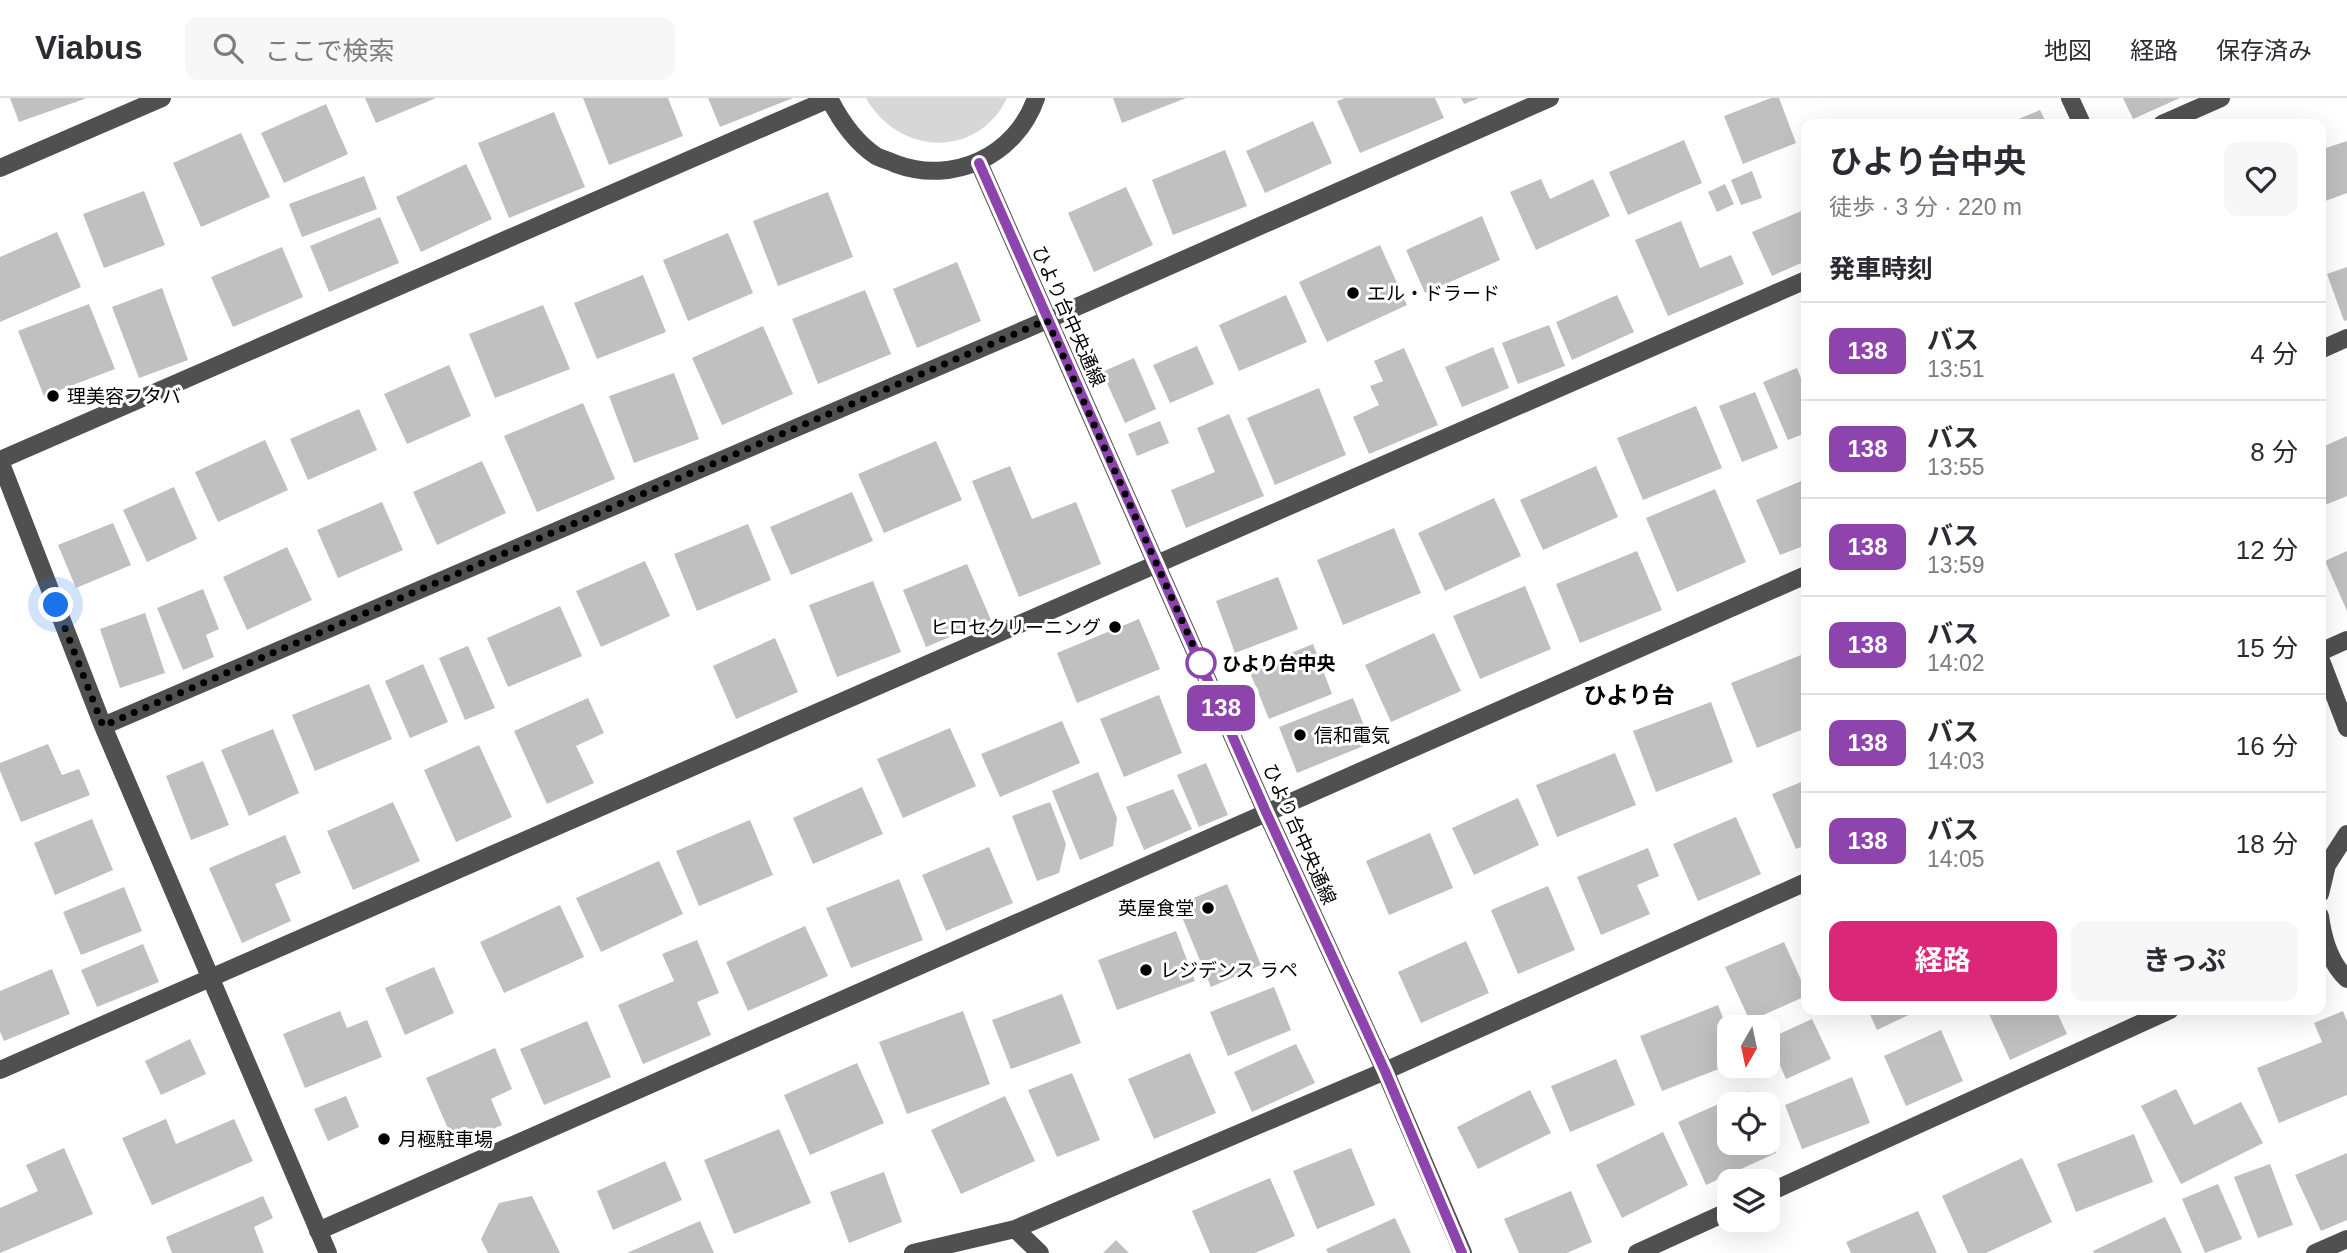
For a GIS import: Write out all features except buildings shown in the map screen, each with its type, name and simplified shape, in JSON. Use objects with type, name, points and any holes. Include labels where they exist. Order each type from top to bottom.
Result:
[{"type":"street","points":[[0,168],[163,98]]},
{"type":"street","points":[[328,1253],[103,726],[0,461],[829,99],[848,132],[877,156],[912,169],[948,171],[979,163],[1011,139],[1031,112],[1035,98]]},
{"type":"street","points":[[103,726],[1047,320],[1550,98]]},
{"type":"street","points":[[2070,98],[2080,119]]},
{"type":"street","points":[[2173,119],[2221,98]]},
{"type":"street","name":"ひより台中央通線","points":[[979,163],[1266,812],[1385,1071],[1462,1253]]},
{"type":"street","points":[[0,1070],[1801,283]]},
{"type":"street","points":[[2326,347],[2347,338]]},
{"type":"street","points":[[318,1231],[1801,577]]},
{"type":"street","points":[[2326,649],[2347,640]]},
{"type":"street","points":[[2326,674],[2347,728]]},
{"type":"street","points":[[2326,869],[2347,834]]},
{"type":"street","points":[[913,1253],[1015,1229],[1385,1071],[1801,884]]},
{"type":"street","points":[[2326,948],[2340,973],[2347,979]]},
{"type":"street","points":[[1780,1188],[2160,1015]]},
{"type":"street","points":[[1637,1253],[1717,1216]]},
{"type":"street","points":[[1015,1229],[1040,1253]]},
{"type":"street","points":[[2315,1253],[2347,1239]]},
{"type":"shaded area","points":[[866,98],[1007,98],[994,118],[977,132],[958,140],[937,143],[897,131],[880,117]]},
{"type":"bus line","name":"138","points":[[979,163],[1266,812],[1385,1071],[1462,1253]]},
{"type":"place","name":"エル・ドラード","points":[[1353,293]]},
{"type":"place","name":"理美容フタバ","points":[[53,396]]},
{"type":"place","name":"ヒロセクリーニング","points":[[1115,627]]},
{"type":"place","name":"ひより台中央","points":[[1201,663]]},
{"type":"place","name":"信和電気","points":[[1300,735]]},
{"type":"place","name":"英屋食堂","points":[[1208,908]]},
{"type":"place","name":"レジデンス ラペ","points":[[1146,970]]},
{"type":"place","name":"月極駐車場","points":[[384,1139]]},
{"type":"district","name":"ひより台","points":[[1629,695]]},
{"type":"route","points":[[56,605],[103,726],[1047,320],[1201,663]]}]
